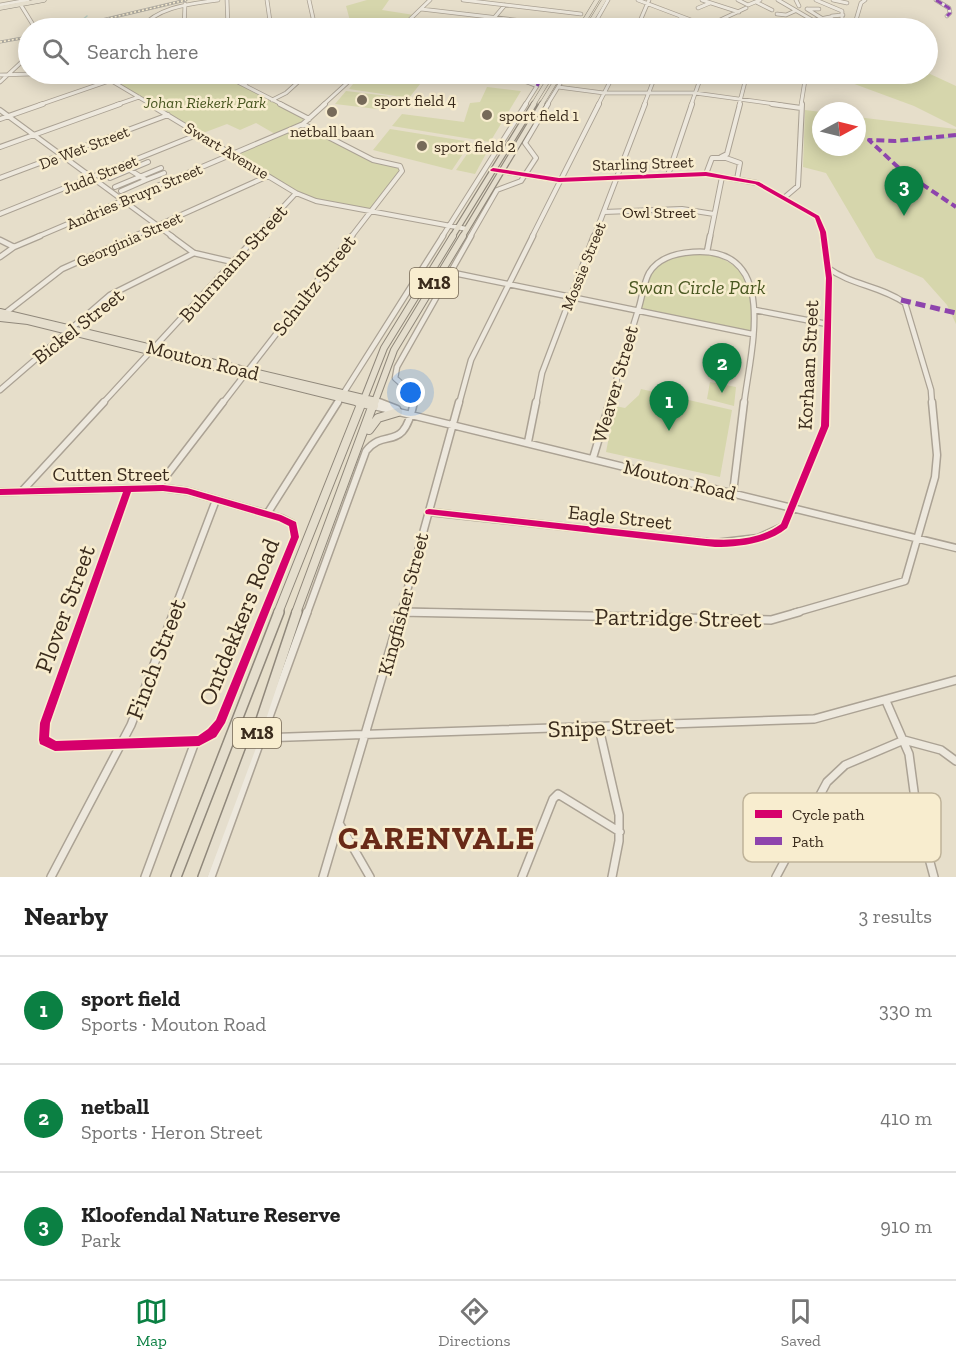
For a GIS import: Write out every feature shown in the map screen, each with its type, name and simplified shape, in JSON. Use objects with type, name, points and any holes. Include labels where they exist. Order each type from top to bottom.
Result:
[{"type":"main road","points":[[0,7],[35,0]]},
{"type":"main road","points":[[21,4],[44,0]]},
{"type":"main road","points":[[586,18],[597,0]]},
{"type":"main road","points":[[593,18],[604,0]]},
{"type":"main road","name":"Ontdekkers Road","points":[[176,877],[361,401],[384,348],[546,84]]},
{"type":"main road","name":"M18","points":[[202,877],[255,738],[304,587],[394,350],[554,84]]},
{"type":"main road","points":[[520,140],[525,145]]},
{"type":"main road","name":"Mouton Road","points":[[4,312],[69,330]]},
{"type":"main road","name":"Mouton Road","points":[[0,317],[69,330],[375,404]]},
{"type":"main road","points":[[357,450],[375,421],[404,412]]},
{"type":"street","points":[[156,18],[185,4],[218,0]]},
{"type":"street","points":[[227,0],[228,18]]},
{"type":"street","points":[[267,0],[270,18]]},
{"type":"street","points":[[310,0],[313,18]]},
{"type":"street","points":[[412,18],[430,0]]},
{"type":"street","points":[[463,0],[581,14]]},
{"type":"street","points":[[597,18],[608,0]]},
{"type":"street","points":[[638,0],[684,18]]},
{"type":"street","points":[[643,18],[650,5],[650,0]]},
{"type":"street","points":[[702,0],[739,12]]},
{"type":"street","points":[[738,0],[751,5]]},
{"type":"street","points":[[747,0],[744,3],[751,5],[760,0]]},
{"type":"street","points":[[778,0],[809,18]]},
{"type":"street","points":[[796,0],[799,6]]},
{"type":"street","points":[[816,0],[839,8],[843,18]]},
{"type":"street","points":[[832,0],[847,3]]},
{"type":"street","points":[[857,18],[861,3],[865,0]]},
{"type":"street","points":[[936,0],[949,8],[950,13],[947,16]]},
{"type":"street","points":[[756,2],[772,10]]},
{"type":"street","points":[[698,8],[710,3]]},
{"type":"street","points":[[21,4],[29,18]]},
{"type":"street","points":[[184,18],[185,4]]},
{"type":"street","points":[[421,9],[494,18],[505,5]]},
{"type":"street","points":[[725,18],[746,8]]},
{"type":"street","points":[[819,9],[807,9],[821,18]]},
{"type":"street","points":[[777,14],[786,15],[795,11]]},
{"type":"street","points":[[831,11],[838,15]]},
{"type":"street","points":[[826,18],[843,15]]},
{"type":"street","points":[[0,82],[18,66]]},
{"type":"street","points":[[0,75],[18,74]]},
{"type":"street","points":[[0,118],[101,84]]},
{"type":"street","name":"Swart Avenue","points":[[119,84],[296,193],[316,201],[466,229]]},
{"type":"street","points":[[272,100],[286,93],[296,84]]},
{"type":"street","name":"Andries Bruyn Street","points":[[0,257],[14,247],[303,124],[346,84]]},
{"type":"street","name":"Ontdekkers Road","points":[[267,514],[537,86],[534,84]]},
{"type":"street","points":[[211,877],[366,450],[372,444],[402,434],[404,412],[414,394],[396,379],[395,373],[402,355],[498,188],[520,182],[525,176],[536,156],[525,145],[560,84]]},
{"type":"street","name":"Kingfisher Street","points":[[323,877],[367,734],[471,360],[609,84]]},
{"type":"street","points":[[648,93],[652,84]]},
{"type":"street","points":[[668,175],[698,84]]},
{"type":"street","points":[[721,158],[727,154],[745,84]]},
{"type":"street","points":[[785,197],[794,192],[798,186],[801,108],[805,84]]},
{"type":"street","points":[[244,85],[309,119]]},
{"type":"street","points":[[558,87],[604,93],[695,93],[801,108]]},
{"type":"street","name":"Mossie Street","points":[[528,442],[542,373],[648,93]]},
{"type":"street","points":[[0,147],[139,97]]},
{"type":"street","points":[[0,110],[194,254],[233,262]]},
{"type":"street","name":"De Wet Street","points":[[0,178],[168,115]]},
{"type":"street","name":"Schultz Street","points":[[157,488],[371,212],[402,168],[373,160],[303,124]]},
{"type":"street","name":"Judd Street","points":[[0,213],[199,134]]},
{"type":"street","points":[[727,154],[740,164],[737,179]]},
{"type":"street","points":[[706,174],[711,159],[731,159]]},
{"type":"street","points":[[110,178],[148,162]]},
{"type":"street","points":[[122,165],[146,180]]},
{"type":"street","points":[[115,187],[161,168]]},
{"type":"street","name":"Starling Street","points":[[493,170],[559,180],[706,174],[757,183],[810,211],[819,220]]},
{"type":"street","points":[[121,191],[164,173]]},
{"type":"street","name":"Georginia Street","points":[[0,317],[62,269],[268,176]]},
{"type":"street","points":[[722,177],[706,252],[732,263],[746,273],[755,310],[733,493]]},
{"type":"street","name":"Buhrmann Street","points":[[22,491],[296,193]]},
{"type":"street","name":"Owl Street","points":[[604,212],[682,209],[714,214]]},
{"type":"street","name":"Korhaan Street","points":[[793,507],[825,426],[829,278],[819,220]]},
{"type":"street","points":[[0,240],[14,247]]},
{"type":"street","name":"Weaver Street","points":[[593,458],[649,273],[658,261],[674,254],[706,252]]},
{"type":"street","name":"Bickel Street","points":[[0,390],[110,296],[194,254]]},
{"type":"street","points":[[828,267],[840,276],[901,300],[909,310],[934,407],[936,472],[919,538]]},
{"type":"street","points":[[449,272],[752,334]]},
{"type":"street","points":[[829,278],[840,276]]},
{"type":"street","points":[[755,310],[827,324]]},
{"type":"street","name":"Mouton Road","points":[[375,404],[956,548]]},
{"type":"street","name":"Cutten Street","points":[[0,492],[157,488],[187,491],[289,521]]},
{"type":"street","name":"Plover Street","points":[[46,743],[43,734],[45,723],[128,489]]},
{"type":"street","name":"Finch Street","points":[[51,877],[121,744],[216,500]]},
{"type":"street","name":"Eagle Street","points":[[429,512],[716,544],[738,542],[778,531],[784,526],[793,507]]},
{"type":"street","name":"Ontdekkers Road","points":[[208,736],[220,723],[295,537],[296,529],[289,521]]},
{"type":"street","name":"Partridge Street","points":[[401,612],[771,620],[903,583],[907,578],[919,538]]},
{"type":"street","name":"Snipe Street","points":[[260,738],[819,719],[956,680]]},
{"type":"street","points":[[886,701],[911,760],[915,793]]},
{"type":"street","points":[[599,728],[619,815],[620,832],[612,877]]},
{"type":"street","points":[[46,743],[55,746],[195,742],[208,736]]},
{"type":"street","points":[[822,793],[836,771],[865,755],[904,740],[937,748],[956,761]]},
{"type":"street","points":[[145,877],[195,742]]},
{"type":"street","points":[[522,877],[553,799],[558,794],[606,821],[620,832]]},
{"type":"street","points":[[339,823],[370,877]]},
{"type":"street","points":[[776,877],[784,862]]},
{"type":"street","points":[[930,862],[934,877]]},
{"type":"green space","points":[[367,0],[389,0],[382,10],[414,15],[411,18],[349,18],[346,6]]},
{"type":"green space","points":[[938,78],[956,86],[956,127],[914,106],[854,84],[938,84]]},
{"type":"green space","name":"Johan Riekerk Park","points":[[118,84],[241,84],[310,120],[275,134],[256,123],[240,130],[227,124],[203,133]]},
{"type":"green space","points":[[353,84],[420,84],[409,98],[349,89]]},
{"type":"green space","name":"sport field 1","points":[[487,87],[521,91],[490,142],[392,126],[402,114],[464,122],[470,103],[480,102]]},
{"type":"green space","name":"sport field 4","points":[[346,91],[388,96],[377,109],[335,104]]},
{"type":"green space","points":[[805,110],[812,111],[812,156],[866,156],[866,118],[956,129],[956,324],[947,305],[923,278],[876,258],[826,173],[803,167]]},
{"type":"green space","points":[[304,126],[372,162],[396,166],[401,171],[369,212],[316,201],[297,193],[235,154]]},
{"type":"green space","name":"sport field 2","points":[[390,129],[471,142],[452,170],[373,150]]},
{"type":"green space","points":[[472,147],[488,150],[475,174],[456,170]]},
{"type":"green space","name":"Swan Circle Park","points":[[707,252],[735,266],[749,282],[753,303],[752,334],[636,311],[651,271],[657,264],[675,256]]},
{"type":"green space","points":[[710,382],[736,387],[734,406],[707,399]]},
{"type":"green space","points":[[641,389],[732,410],[720,477],[606,452],[615,406],[625,408],[639,395]]},
{"type":"waterway","points":[[904,142],[956,137]]},
{"type":"railway","points":[[110,18],[186,0]]},
{"type":"railway","points":[[0,42],[18,39]]},
{"type":"marked path","points":[[936,0],[949,8],[950,13],[947,16]]},
{"type":"marked path","points":[[956,135],[895,141],[869,140],[880,153],[901,170],[956,207]]},
{"type":"marked path","points":[[901,300],[956,313]]},
{"type":"cycle path","points":[[429,512],[706,543],[736,542],[758,538],[769,535],[784,526],[825,426],[829,278],[823,232],[817,217],[757,183],[706,174],[559,180],[493,170]]},
{"type":"cycle path","points":[[0,492],[163,488],[187,491],[281,518],[293,524],[295,537],[220,723],[212,733],[199,741],[55,746],[44,740],[45,723],[128,489]]},
{"type":"place","name":"sport field 4","points":[[362,100]]},
{"type":"place","name":"netball baan","points":[[332,112]]},
{"type":"place","name":"sport field 1","points":[[487,115]]},
{"type":"place","name":"sport field 2","points":[[422,146]]},
{"type":"place","name":"Kloofendal Nature Reserve","points":[[904,216]]},
{"type":"place","name":"netball","points":[[722,393]]},
{"type":"place","name":"sport field","points":[[669,431]]},
{"type":"district","name":"CARENVALE","points":[[437,838]]}]
